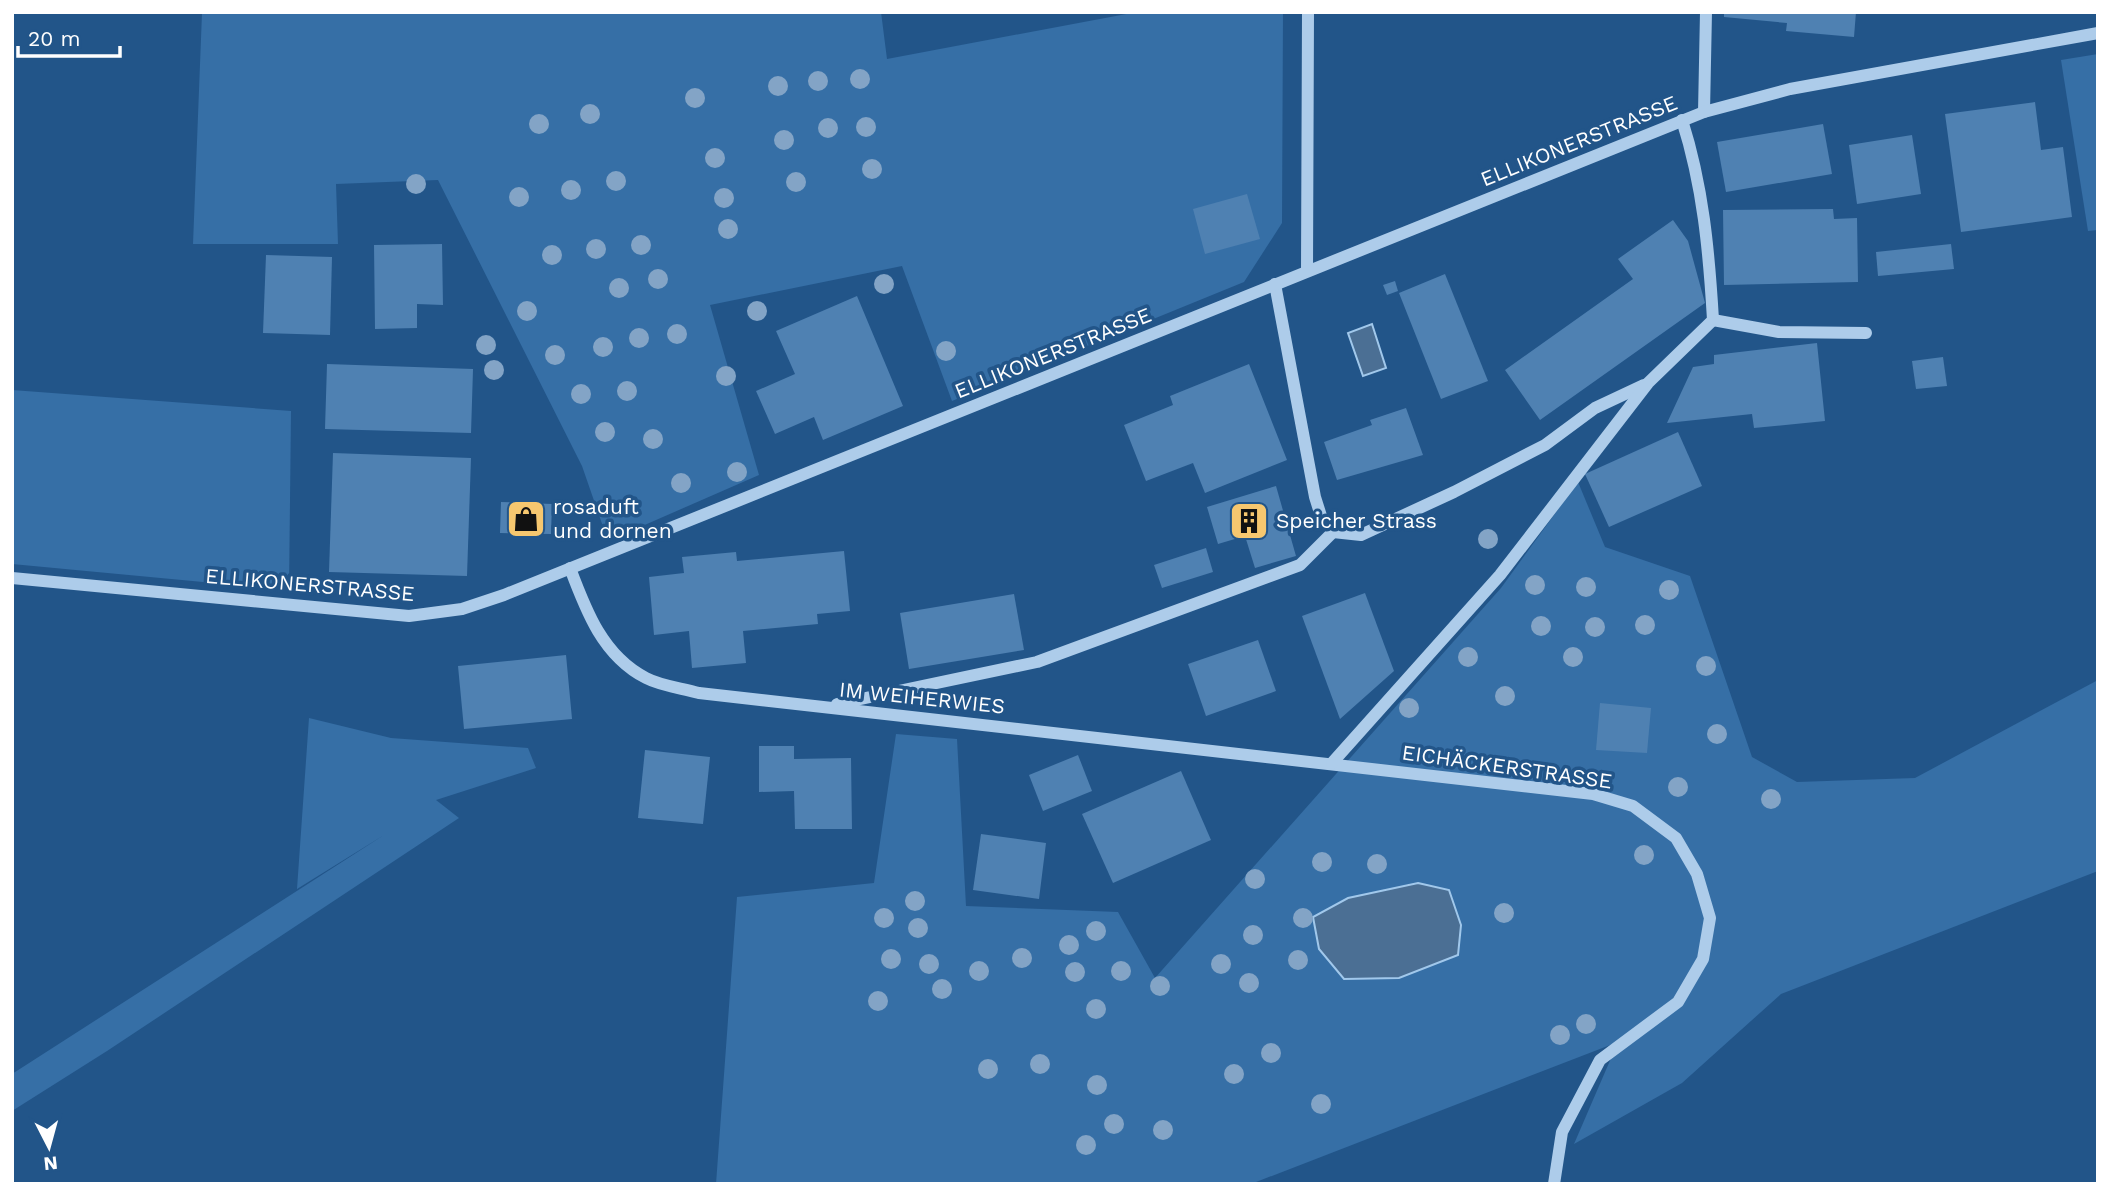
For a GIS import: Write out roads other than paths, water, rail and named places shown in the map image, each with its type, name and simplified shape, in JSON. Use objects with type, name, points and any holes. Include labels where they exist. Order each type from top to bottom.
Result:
[{"type":"street","points":[[1307,271],[1308,12]]},
{"type":"street","points":[[1704,112],[1706,12]]},
{"type":"street","name":"ELLIKONERSTRASSE","points":[[12,578],[409,616],[462,609],[1704,112],[1790,89],[1867,73],[2098,33]]},
{"type":"street","points":[[1332,763],[1500,575],[1648,383],[1713,320],[1708,236],[1696,167],[1682,120]]},
{"type":"street","points":[[1275,284],[1315,497],[1321,516],[1333,532],[1361,535],[1454,492],[1545,445],[1595,408],[1648,383]]},
{"type":"street","points":[[1713,320],[1779,332],[1866,333]]},
{"type":"street","points":[[823,707],[1037,662],[1300,565],[1333,532]]},
{"type":"street","name":"IM WEIHERWIES","points":[[570,568],[587,614],[613,653],[647,678],[699,693],[1332,763]]},
{"type":"street","name":"EICHÄCKERSTRASSE","points":[[1332,763],[1593,794],[1633,806],[1676,838],[1697,874],[1710,918],[1703,959],[1678,1002],[1600,1060],[1562,1132],[1554,1184]]},
{"type":"place","name":"rosaduft und dornen","points":[[526,519]]},
{"type":"place","name":"Speicher Strass","points":[[1249,521]]}]
